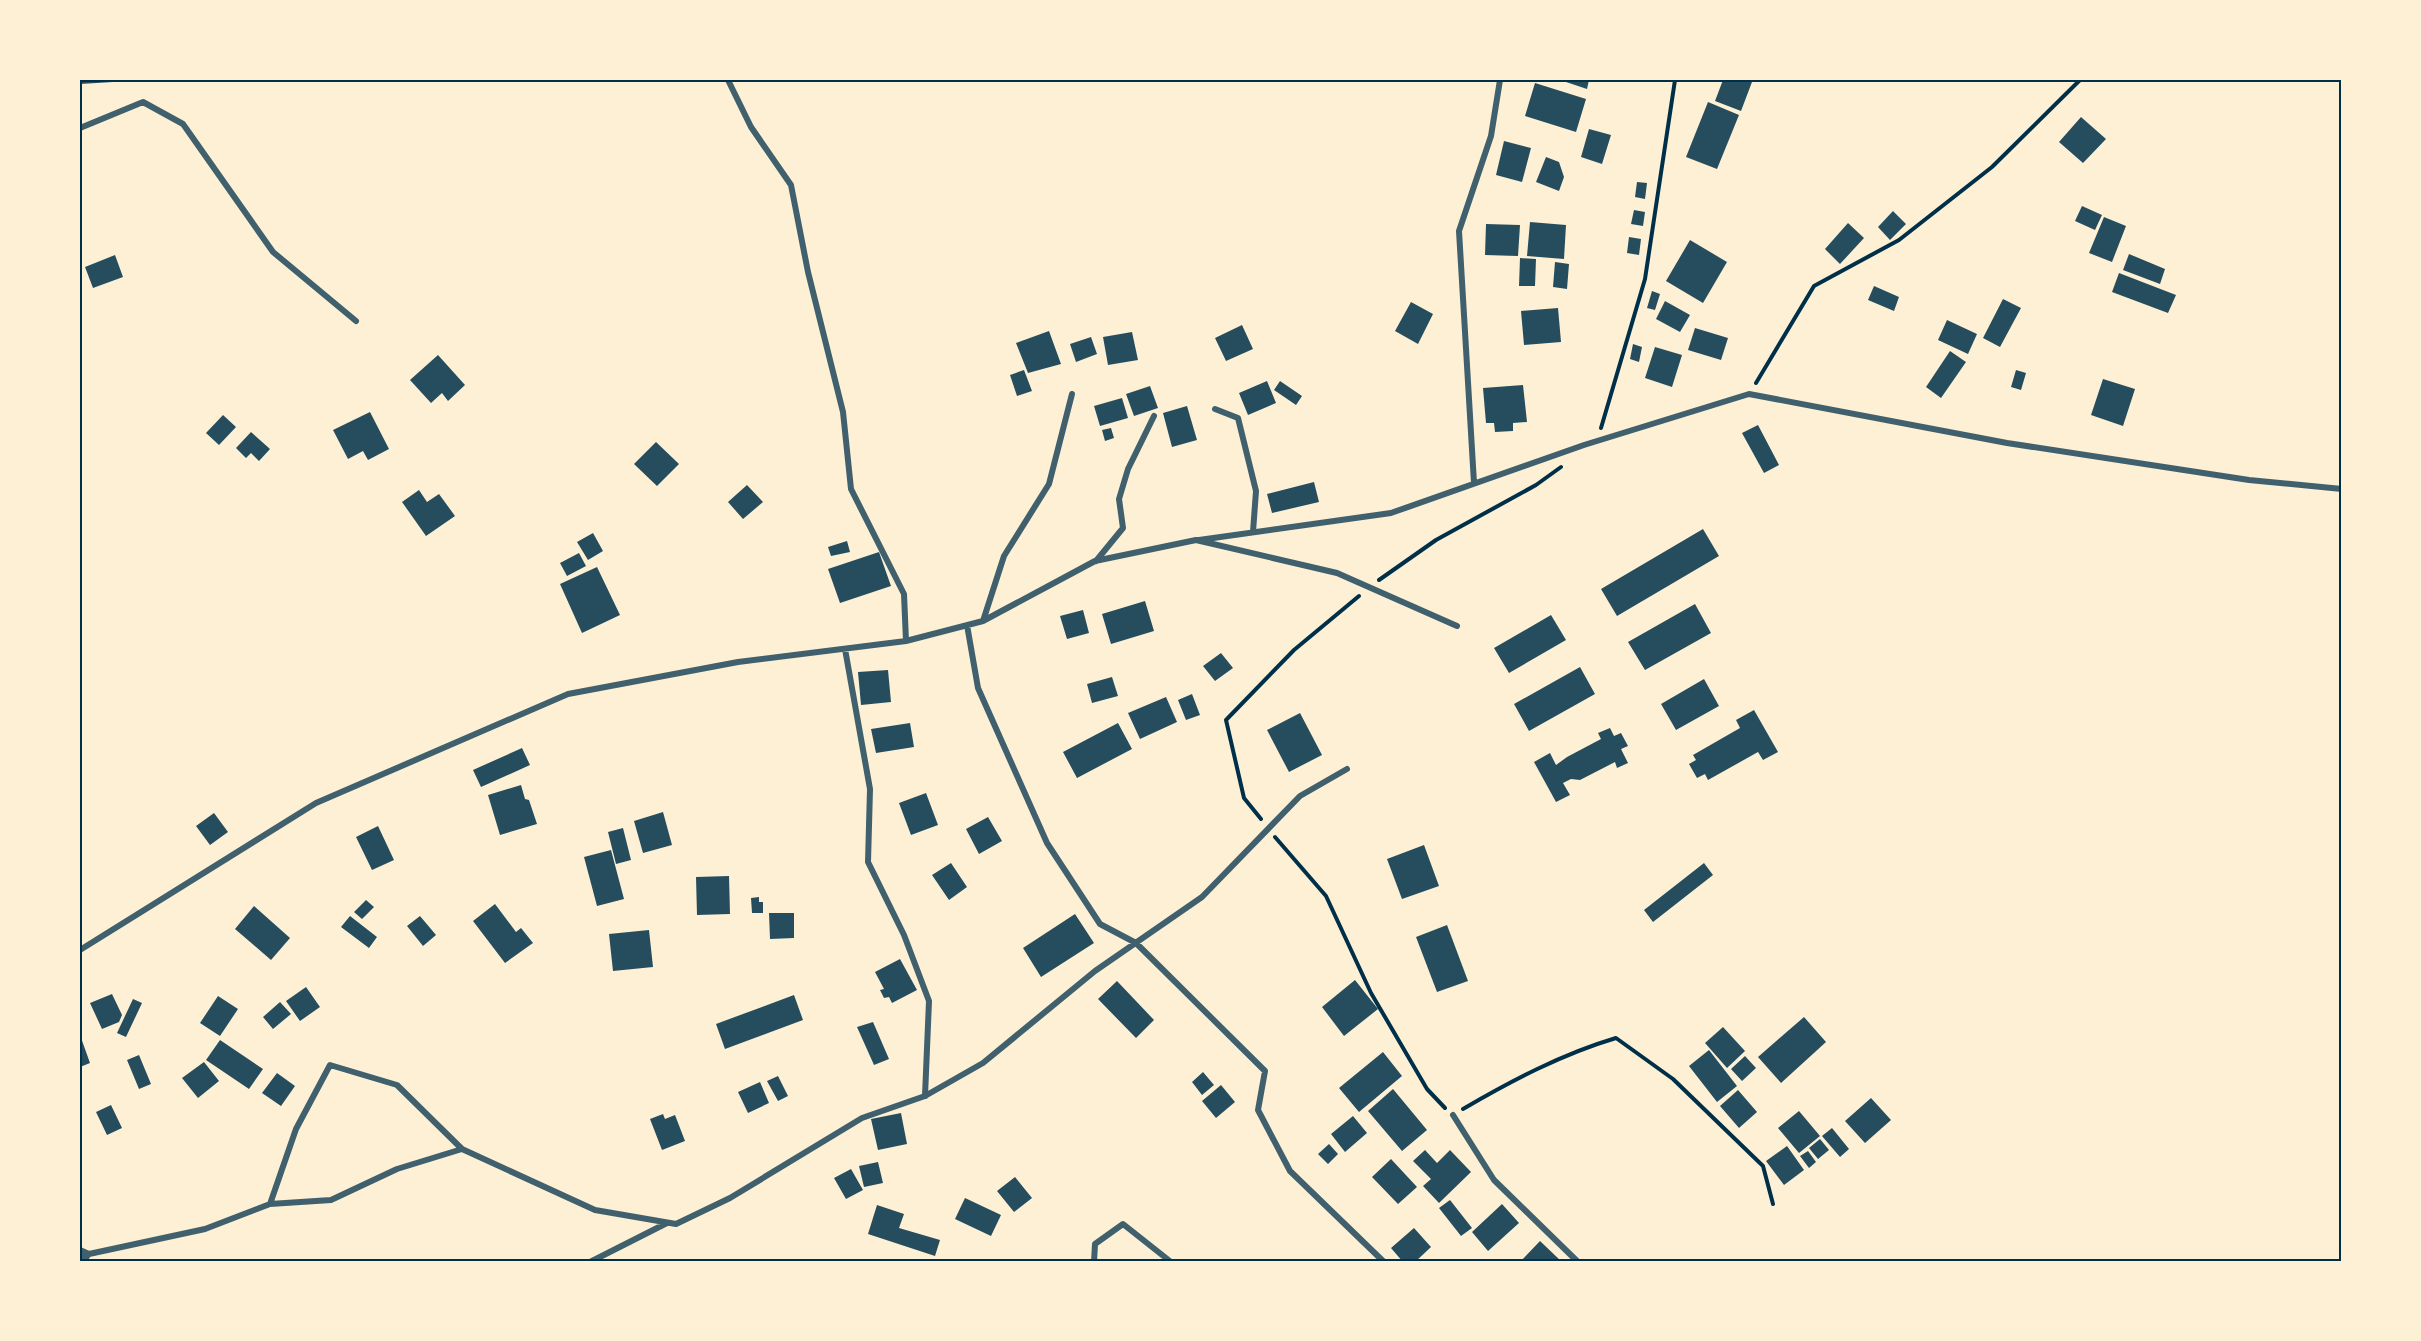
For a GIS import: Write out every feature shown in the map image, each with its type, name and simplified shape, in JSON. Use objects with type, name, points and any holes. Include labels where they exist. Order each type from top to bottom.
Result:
[{"type":"street","points":[[728,80],[751,127],[791,185],[808,272],[843,412],[852,489],[904,594],[906,641]]},
{"type":"street","points":[[1474,483],[1459,231],[1491,136],[1500,80]]},
{"type":"street","points":[[80,128],[142,102],[183,124],[273,252],[356,321]]},
{"type":"street","points":[[983,621],[1004,556],[1049,483],[1072,394]]},
{"type":"street","points":[[80,950],[316,802],[568,694],[738,662],[906,641],[983,621],[1095,561],[1196,540],[1391,513],[1598,441],[1749,394],[2007,443],[2250,480],[2342,489]]},
{"type":"street","points":[[1215,409],[1238,418],[1256,491],[1253,532]]},
{"type":"street","points":[[1095,561],[1123,528],[1119,499],[1128,469],[1154,416]]},
{"type":"street","points":[[1196,540],[1337,573],[1457,626]]},
{"type":"street","points":[[967,625],[978,688],[1047,843],[1100,924],[1136,943],[1265,1071],[1258,1110],[1290,1171],[1384,1262]]},
{"type":"street","points":[[845,649],[870,789],[868,862],[904,935],[928,1001],[925,1096]]},
{"type":"street","points":[[270,1204],[296,1129],[330,1065],[397,1085],[462,1149],[595,1210],[676,1224],[730,1198],[862,1118],[925,1096],[983,1063],[1095,971],[1202,897],[1300,796],[1347,769]]},
{"type":"street","points":[[1453,1115],[1494,1180],[1578,1262]]},
{"type":"street","points":[[80,1256],[205,1229],[270,1204],[331,1200],[397,1169],[462,1149]]},
{"type":"street","points":[[590,1262],[667,1223]]},
{"type":"street","points":[[1094,1262],[1095,1244],[1123,1224],[1171,1262]]},
{"type":"street","points":[[80,1250],[89,1254]]},
{"type":"street","points":[[82,1262],[89,1254]]},
{"type":"path","points":[[1598,441],[1645,279],[1675,80]]},
{"type":"path","points":[[1749,394],[1814,286],[1899,240],[1992,167],[2080,80]]},
{"type":"path","points":[[1562,466],[1536,485],[1436,540],[1369,587],[1294,650],[1226,720],[1244,798],[1326,896],[1371,993],[1427,1089],[1453,1115],[1498,1088],[1582,1048],[1616,1038],[1674,1079],[1762,1166],[1773,1204]]},
{"type":"building","points":[[80,80],[113,80],[113,82],[80,84]]},
{"type":"building","points":[[1560,80],[1589,80],[1587,89]]},
{"type":"building","points":[[1723,80],[1752,82],[1741,111],[1715,101]]},
{"type":"building","points":[[1535,83],[1586,99],[1576,132],[1525,116]]},
{"type":"building","points":[[1708,102],[1739,115],[1717,169],[1686,157]]},
{"type":"building","points":[[2081,117],[2106,139],[2083,163],[2059,142]]},
{"type":"building","points":[[1589,129],[1611,135],[1602,164],[1581,157]]},
{"type":"building","points":[[1504,141],[1531,148],[1522,182],[1496,175]]},
{"type":"building","points":[[1546,157],[1559,162],[1564,177],[1559,191],[1536,182]]},
{"type":"building","points":[[1637,182],[1647,183],[1645,199],[1635,197]]},
{"type":"building","points":[[2082,206],[2102,215],[2095,230],[2075,221]]},
{"type":"building","points":[[1634,210],[1645,212],[1643,226],[1631,224]]},
{"type":"building","points":[[1893,211],[1906,224],[1890,240],[1878,227]]},
{"type":"building","points":[[2104,217],[2126,226],[2112,262],[2089,253]]},
{"type":"building","points":[[1530,222],[1566,225],[1564,259],[1527,256]]},
{"type":"building","points":[[1848,223],[1864,238],[1840,264],[1825,249]]},
{"type":"building","points":[[1486,224],[1520,225],[1518,256],[1485,255]]},
{"type":"building","points":[[1629,237],[1641,239],[1639,255],[1627,253]]},
{"type":"building","points":[[1690,240],[1727,262],[1703,303],[1666,281]]},
{"type":"building","points":[[2129,254],[2165,269],[2160,284],[2123,270]]},
{"type":"building","points":[[115,255],[123,277],[93,288],[85,267]]},
{"type":"building","points":[[1520,258],[1536,259],[1535,286],[1519,286]]},
{"type":"building","points":[[1555,262],[1569,264],[1567,289],[1553,287]]},
{"type":"building","points":[[2119,273],[2176,295],[2168,313],[2112,292]]},
{"type":"building","points":[[1874,286],[1899,297],[1894,311],[1868,300]]},
{"type":"building","points":[[1652,291],[1660,294],[1655,310],[1647,308]]},
{"type":"building","points":[[2003,299],[2021,308],[2000,347],[1983,338]]},
{"type":"building","points":[[1665,301],[1690,315],[1680,332],[1656,319]]},
{"type":"building","points":[[1411,302],[1433,314],[1418,344],[1395,331]]},
{"type":"building","points":[[1558,308],[1561,342],[1524,345],[1521,311]]},
{"type":"building","points":[[1947,320],[1977,334],[1968,354],[1938,340]]},
{"type":"building","points":[[1242,325],[1253,349],[1226,361],[1215,338]]},
{"type":"building","points":[[1695,328],[1728,338],[1721,360],[1688,350]]},
{"type":"building","points":[[1049,331],[1061,364],[1028,373],[1016,343]]},
{"type":"building","points":[[1132,332],[1138,360],[1108,365],[1103,337]]},
{"type":"building","points":[[1091,337],[1097,354],[1076,362],[1070,344]]},
{"type":"building","points":[[1633,344],[1642,347],[1639,362],[1630,359]]},
{"type":"building","points":[[1655,347],[1682,355],[1672,387],[1645,378]]},
{"type":"building","points":[[1950,351],[1966,362],[1941,398],[1926,387]]},
{"type":"building","points":[[438,355],[465,385],[448,401],[442,393],[431,403],[410,380]]},
{"type":"building","points":[[1024,370],[1032,391],[1017,396],[1010,375]]},
{"type":"building","points":[[2016,370],[2026,373],[2021,390],[2011,387]]},
{"type":"building","points":[[2103,379],[2135,389],[2123,426],[2091,415]]},
{"type":"building","points":[[1267,381],[1276,403],[1248,415],[1239,393]]},
{"type":"building","points":[[1280,381],[1302,396],[1296,405],[1274,390]]},
{"type":"building","points":[[1523,385],[1527,422],[1513,423],[1513,431],[1495,432],[1494,423],[1486,423],[1483,388]]},
{"type":"building","points":[[1150,386],[1158,408],[1134,416],[1126,394]]},
{"type":"building","points":[[1122,398],[1128,418],[1100,426],[1094,406]]},
{"type":"building","points":[[1187,406],[1197,440],[1172,447],[1163,413]]},
{"type":"building","points":[[370,412],[389,449],[368,460],[363,451],[348,459],[333,430]]},
{"type":"building","points":[[223,415],[236,427],[219,445],[206,433]]},
{"type":"building","points":[[1758,425],[1779,465],[1764,473],[1742,433]]},
{"type":"building","points":[[1111,428],[1114,438],[1105,441],[1102,430]]},
{"type":"building","points":[[251,432],[270,449],[259,461],[251,453],[246,458],[236,448]]},
{"type":"building","points":[[656,442],[679,464],[657,486],[634,464]]},
{"type":"building","points":[[1314,482],[1319,502],[1272,513],[1267,494]]},
{"type":"building","points":[[747,485],[763,502],[743,519],[728,502]]},
{"type":"building","points":[[419,490],[427,502],[439,494],[455,516],[426,536],[402,502]]},
{"type":"building","points":[[1703,529],[1719,556],[1617,616],[1601,589]]},
{"type":"building","points":[[593,533],[603,551],[588,560],[577,542]]},
{"type":"building","points":[[847,541],[850,552],[831,556],[828,547]]},
{"type":"building","points":[[879,552],[891,586],[840,603],[828,569]]},
{"type":"building","points":[[579,553],[586,566],[567,576],[560,563]]},
{"type":"building","points":[[597,567],[620,615],[582,633],[560,584]]},
{"type":"building","points":[[1145,601],[1154,631],[1111,644],[1102,614]]},
{"type":"building","points":[[1695,604],[1711,633],[1645,670],[1628,642]]},
{"type":"building","points":[[1083,610],[1089,633],[1067,639],[1060,616]]},
{"type":"building","points":[[1551,615],[1566,640],[1509,673],[1494,648]]},
{"type":"building","points":[[1221,653],[1233,668],[1215,681],[1203,666]]},
{"type":"building","points":[[1580,667],[1595,694],[1529,731],[1514,704]]},
{"type":"building","points":[[888,670],[891,702],[861,705],[858,672]]},
{"type":"building","points":[[1112,677],[1118,696],[1092,703],[1087,684]]},
{"type":"building","points":[[1704,679],[1719,706],[1676,730],[1661,704]]},
{"type":"building","points":[[1192,694],[1200,715],[1186,720],[1178,700]]},
{"type":"building","points":[[1166,697],[1177,722],[1140,739],[1128,713]]},
{"type":"building","points":[[1754,710],[1778,752],[1763,760],[1758,752],[1708,780],[1705,774],[1697,778],[1689,764],[1696,760],[1693,755],[1740,728],[1736,720]]},
{"type":"building","points":[[1300,713],[1322,755],[1289,772],[1267,730]]},
{"type":"building","points":[[910,723],[914,747],[876,753],[871,729]]},
{"type":"building","points":[[1118,723],[1132,749],[1077,778],[1063,752]]},
{"type":"building","points":[[1610,728],[1614,736],[1621,733],[1628,746],[1621,749],[1628,763],[1617,768],[1615,762],[1580,780],[1571,779],[1563,783],[1570,795],[1556,802],[1534,762],[1550,753],[1556,765],[1601,739],[1598,733]]},
{"type":"building","points":[[522,748],[530,765],[481,787],[473,770]]},
{"type":"building","points":[[521,785],[537,824],[500,835],[488,795]]},
{"type":"building","points":[[926,793],[938,825],[911,835],[899,803]]},
{"type":"building","points":[[663,812],[672,845],[643,853],[634,821]]},
{"type":"building","points":[[214,813],[228,832],[210,845],[196,826]]},
{"type":"building","points":[[988,817],[1002,841],[979,854],[966,829]]},
{"type":"building","points":[[378,826],[394,860],[372,870],[356,837]]},
{"type":"building","points":[[623,828],[631,860],[616,864],[608,832]]},
{"type":"building","points":[[1424,845],[1439,886],[1402,899],[1387,859]]},
{"type":"building","points":[[611,850],[624,899],[597,906],[584,857]]},
{"type":"building","points":[[951,863],[967,887],[949,900],[932,875]]},
{"type":"building","points":[[1704,863],[1713,875],[1653,922],[1644,910]]},
{"type":"building","points":[[729,876],[730,914],[697,915],[696,877]]},
{"type":"building","points":[[759,897],[759,902],[763,902],[763,913],[752,913],[751,898]]},
{"type":"building","points":[[366,900],[374,907],[362,919],[354,912]]},
{"type":"building","points":[[495,904],[516,932],[521,928],[533,943],[505,963],[473,921]]},
{"type":"building","points":[[254,906],[290,938],[271,960],[235,929]]},
{"type":"building","points":[[769,913],[794,913],[794,938],[770,939]]},
{"type":"building","points":[[1075,914],[1094,943],[1041,977],[1023,948]]},
{"type":"building","points":[[350,916],[377,937],[369,948],[341,927]]},
{"type":"building","points":[[420,916],[436,935],[423,946],[407,926]]},
{"type":"building","points":[[1447,925],[1468,981],[1437,992],[1416,937]]},
{"type":"building","points":[[649,930],[653,967],[613,971],[609,934]]},
{"type":"building","points":[[900,959],[917,990],[892,1003],[889,997],[884,998],[880,990],[884,989],[875,972]]},
{"type":"building","points":[[1355,980],[1378,1009],[1344,1036],[1322,1007]]},
{"type":"building","points":[[1117,981],[1154,1020],[1136,1038],[1098,999]]},
{"type":"building","points":[[306,987],[320,1007],[300,1021],[286,1001]]},
{"type":"building","points":[[112,994],[122,1015],[119,1022],[102,1029],[90,1003]]},
{"type":"building","points":[[794,995],[803,1020],[725,1049],[716,1024]]},
{"type":"building","points":[[218,996],[238,1009],[220,1036],[200,1023]]},
{"type":"building","points":[[133,999],[142,1003],[126,1037],[117,1033]]},
{"type":"building","points":[[280,1002],[291,1014],[273,1029],[263,1017]]},
{"type":"building","points":[[1804,1017],[1826,1042],[1781,1083],[1758,1057]]},
{"type":"building","points":[[873,1022],[889,1059],[874,1065],[857,1027]]},
{"type":"building","points":[[1723,1027],[1745,1051],[1727,1068],[1705,1043]]},
{"type":"building","points":[[80,1035],[90,1063],[80,1067]]},
{"type":"building","points":[[220,1040],[263,1069],[249,1089],[206,1060]]},
{"type":"building","points":[[1709,1050],[1737,1086],[1717,1102],[1689,1066]]},
{"type":"building","points":[[1383,1052],[1402,1076],[1359,1112],[1339,1088]]},
{"type":"building","points":[[139,1055],[151,1084],[139,1089],[127,1060]]},
{"type":"building","points":[[1745,1056],[1756,1068],[1742,1081],[1731,1069]]},
{"type":"building","points":[[204,1062],[219,1081],[198,1098],[182,1078]]},
{"type":"building","points":[[1203,1072],[1214,1085],[1202,1095],[1192,1082]]},
{"type":"building","points":[[277,1073],[295,1086],[281,1106],[262,1093]]},
{"type":"building","points":[[778,1076],[788,1096],[778,1101],[767,1081]]},
{"type":"building","points":[[760,1082],[769,1103],[748,1113],[738,1092]]},
{"type":"building","points":[[1221,1085],[1235,1102],[1216,1118],[1202,1101]]},
{"type":"building","points":[[1393,1089],[1427,1130],[1402,1151],[1368,1111]]},
{"type":"building","points":[[1738,1090],[1757,1112],[1739,1128],[1720,1106]]},
{"type":"building","points":[[1871,1098],[1891,1120],[1865,1143],[1845,1121]]},
{"type":"building","points":[[111,1105],[122,1128],[107,1135],[96,1112]]},
{"type":"building","points":[[1799,1111],[1820,1136],[1799,1153],[1778,1128]]},
{"type":"building","points":[[901,1113],[907,1144],[878,1150],[871,1119]]},
{"type":"building","points":[[663,1114],[665,1119],[675,1115],[685,1141],[662,1150],[650,1119]]},
{"type":"building","points":[[1353,1116],[1367,1133],[1345,1152],[1331,1134]]},
{"type":"building","points":[[1832,1128],[1849,1149],[1840,1157],[1822,1136]]},
{"type":"building","points":[[1820,1139],[1829,1150],[1818,1159],[1809,1148]]},
{"type":"building","points":[[1329,1144],[1338,1154],[1328,1164],[1318,1154]]},
{"type":"building","points":[[1787,1146],[1804,1170],[1784,1185],[1766,1161]]},
{"type":"building","points":[[1425,1150],[1437,1163],[1450,1150],[1471,1172],[1439,1203],[1423,1186],[1431,1179],[1413,1161]]},
{"type":"building","points":[[1808,1151],[1816,1162],[1809,1168],[1800,1156]]},
{"type":"building","points":[[1391,1159],[1417,1187],[1398,1204],[1372,1177]]},
{"type":"building","points":[[878,1162],[883,1183],[864,1187],[859,1166]]},
{"type":"building","points":[[851,1169],[863,1190],[846,1199],[834,1178]]},
{"type":"building","points":[[1015,1177],[1032,1198],[1014,1212],[997,1191]]},
{"type":"building","points":[[965,1198],[1001,1215],[991,1236],[955,1219]]},
{"type":"building","points":[[1450,1200],[1472,1228],[1461,1236],[1439,1208]]},
{"type":"building","points":[[1502,1204],[1519,1223],[1488,1251],[1472,1232]]},
{"type":"building","points":[[877,1205],[904,1214],[899,1228],[940,1240],[935,1256],[868,1234]]},
{"type":"building","points":[[1414,1228],[1431,1247],[1415,1262],[1403,1262],[1391,1248]]},
{"type":"building","points":[[1540,1241],[1562,1262],[1520,1262]]}]
